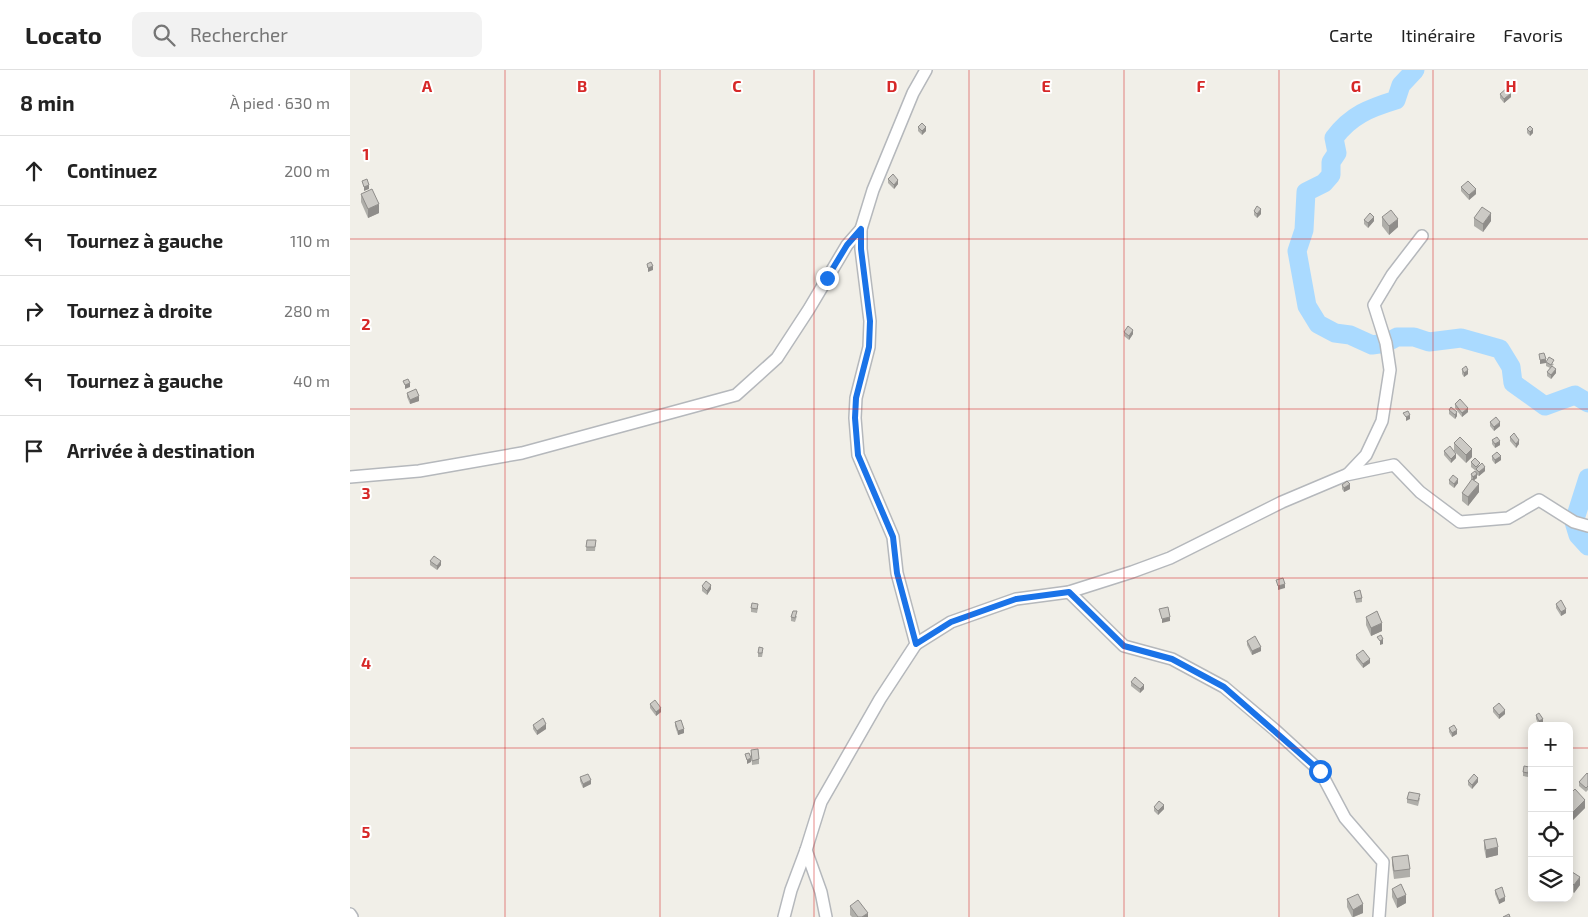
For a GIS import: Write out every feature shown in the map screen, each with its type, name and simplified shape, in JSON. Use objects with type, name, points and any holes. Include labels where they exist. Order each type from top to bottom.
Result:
[{"type":"street","points":[[916,644],[897,573],[893,537],[858,455],[855,418],[856,398],[869,347],[870,321],[861,249],[861,229],[873,190],[913,94],[926,70]]},
{"type":"street","points":[[350,477],[419,472],[522,453],[736,395],[777,358],[810,309],[847,245],[861,229]]},
{"type":"street","points":[[1348,474],[1366,455],[1382,421],[1390,370],[1386,343],[1374,305],[1392,274],[1422,236]]},
{"type":"street","points":[[784,917],[791,890],[821,802],[880,699],[916,644],[951,622],[1016,599],[1069,592],[1170,558],[1282,502],[1348,474],[1394,465],[1420,492],[1460,522],[1508,518],[1539,500],[1574,522],[1588,526]]},
{"type":"street","points":[[1069,592],[1124,646],[1172,659],[1224,687],[1320,771],[1345,818],[1382,862],[1379,917]]},
{"type":"street","points":[[806,850],[821,892],[826,917]]},
{"type":"building","points":[[1507,88],[1511,93],[1504,99],[1500,94]]},
{"type":"building","points":[[922,123],[926,127],[922,131],[918,127]]},
{"type":"building","points":[[1530,126],[1533,129],[1530,132],[1527,129]]},
{"type":"building","points":[[893,174],[898,180],[894,185],[888,179]]},
{"type":"building","points":[[367,179],[369,185],[364,187],[362,181]]},
{"type":"building","points":[[1468,181],[1476,189],[1469,195],[1461,187]]},
{"type":"building","points":[[372,189],[379,204],[368,209],[361,194]]},
{"type":"building","points":[[1257,206],[1261,209],[1257,214],[1254,211]]},
{"type":"building","points":[[1482,207],[1491,213],[1483,224],[1474,218]]},
{"type":"building","points":[[1391,210],[1398,219],[1389,226],[1382,217]]},
{"type":"building","points":[[1370,213],[1374,217],[1368,223],[1364,220]]},
{"type":"building","points":[[651,262],[653,266],[648,268],[647,264]]},
{"type":"building","points":[[1128,326],[1133,330],[1129,336],[1124,332]]},
{"type":"building","points":[[1544,353],[1546,359],[1540,360],[1539,354]]},
{"type":"building","points":[[1549,357],[1554,360],[1551,365],[1546,362]]},
{"type":"building","points":[[1466,366],[1468,370],[1464,373],[1462,369]]},
{"type":"building","points":[[1552,366],[1556,369],[1551,375],[1547,372]]},
{"type":"building","points":[[408,379],[410,383],[405,385],[403,381]]},
{"type":"building","points":[[416,389],[419,396],[410,400],[407,393]]},
{"type":"building","points":[[1460,399],[1468,408],[1462,413],[1455,404]]},
{"type":"building","points":[[1451,407],[1457,412],[1455,415],[1449,410]]},
{"type":"building","points":[[1408,411],[1410,415],[1406,417],[1403,413]]},
{"type":"building","points":[[1496,417],[1500,422],[1494,427],[1490,422]]},
{"type":"building","points":[[1514,433],[1519,440],[1516,444],[1510,437]]},
{"type":"building","points":[[1460,437],[1472,449],[1466,455],[1454,443]]},
{"type":"building","points":[[1497,437],[1500,441],[1495,444],[1492,440]]},
{"type":"building","points":[[1450,446],[1456,454],[1451,459],[1444,451]]},
{"type":"building","points":[[1497,452],[1501,456],[1495,460],[1492,456]]},
{"type":"building","points":[[1475,458],[1480,463],[1476,467],[1471,462]]},
{"type":"building","points":[[1482,463],[1485,467],[1479,472],[1476,469]]},
{"type":"building","points":[[1475,471],[1477,474],[1473,477],[1471,474]]},
{"type":"building","points":[[1453,475],[1458,479],[1454,484],[1449,480]]},
{"type":"building","points":[[1472,479],[1479,484],[1468,497],[1462,493]]},
{"type":"building","points":[[1347,481],[1350,484],[1344,488],[1342,485]]},
{"type":"building","points":[[587,540],[596,540],[595,547],[586,547]]},
{"type":"building","points":[[434,556],[441,561],[437,566],[430,561]]},
{"type":"building","points":[[1283,578],[1285,584],[1278,586],[1276,580]]},
{"type":"building","points":[[706,581],[711,585],[707,591],[702,586]]},
{"type":"building","points":[[1360,590],[1362,598],[1356,599],[1354,592]]},
{"type":"building","points":[[1561,600],[1566,609],[1561,612],[1556,604]]},
{"type":"building","points":[[752,603],[758,604],[757,609],[751,608]]},
{"type":"building","points":[[1168,607],[1170,617],[1162,619],[1159,609]]},
{"type":"building","points":[[793,611],[797,611],[795,618],[791,617]]},
{"type":"building","points":[[1377,611],[1382,623],[1371,628],[1366,617]]},
{"type":"building","points":[[1381,635],[1383,639],[1380,641],[1377,637]]},
{"type":"building","points":[[1255,636],[1261,647],[1252,651],[1247,641]]},
{"type":"building","points":[[759,647],[763,648],[762,653],[758,653]]},
{"type":"building","points":[[1363,650],[1370,659],[1363,664],[1356,655]]},
{"type":"building","points":[[1135,677],[1144,685],[1140,689],[1131,682]]},
{"type":"building","points":[[655,700],[661,708],[656,712],[650,704]]},
{"type":"building","points":[[1499,703],[1505,710],[1499,715],[1493,708]]},
{"type":"building","points":[[1539,713],[1543,719],[1539,721],[1536,715]]},
{"type":"building","points":[[543,718],[546,724],[537,731],[533,725]]},
{"type":"building","points":[[681,720],[684,729],[678,731],[675,722]]},
{"type":"building","points":[[1454,725],[1457,730],[1452,733],[1449,728]]},
{"type":"building","points":[[758,749],[759,759],[752,761],[751,750]]},
{"type":"building","points":[[749,753],[751,758],[747,760],[745,754]]},
{"type":"building","points":[[1524,766],[1528,767],[1528,773],[1523,772]]},
{"type":"building","points":[[1587,773],[1588,786],[1586,788],[1579,782]]},
{"type":"building","points":[[588,774],[591,780],[583,784],[580,777]]},
{"type":"building","points":[[1474,774],[1478,778],[1472,785],[1468,781]]},
{"type":"building","points":[[1575,789],[1585,800],[1573,812],[1573,791]]},
{"type":"building","points":[[1409,792],[1420,794],[1418,801],[1407,799]]},
{"type":"building","points":[[1159,801],[1164,805],[1158,811],[1154,807]]},
{"type":"building","points":[[1496,838],[1498,847],[1486,850],[1484,840]]},
{"type":"building","points":[[1408,855],[1410,869],[1394,871],[1392,857]]},
{"type":"building","points":[[1573,873],[1580,877],[1573,884]]},
{"type":"building","points":[[1401,884],[1406,895],[1397,899],[1392,889]]},
{"type":"building","points":[[1502,887],[1505,897],[1499,900],[1495,890]]},
{"type":"building","points":[[1358,894],[1363,904],[1353,910],[1347,899]]},
{"type":"building","points":[[858,900],[868,913],[862,917],[858,917],[850,906]]},
{"type":"waterway","points":[[1415,70],[1401,85],[1396,100],[1362,113],[1340,130],[1334,138],[1337,153],[1331,162],[1331,175],[1324,183],[1306,192],[1304,230],[1297,251],[1307,306],[1318,324],[1335,333],[1350,335],[1372,345],[1386,343],[1397,337],[1414,337],[1429,342],[1461,338],[1500,349],[1511,367],[1513,383],[1545,406],[1575,395],[1588,403]]},
{"type":"waterway","points":[[1588,478],[1574,522],[1578,535],[1588,546]]},
{"type":"route","points":[[827,278],[847,245],[861,229],[861,249],[870,321],[869,347],[856,398],[855,418],[858,455],[867,472],[893,537],[897,573],[916,644],[951,622],[1016,599],[1069,592],[1124,646],[1172,659],[1224,687],[1320,771]]}]
